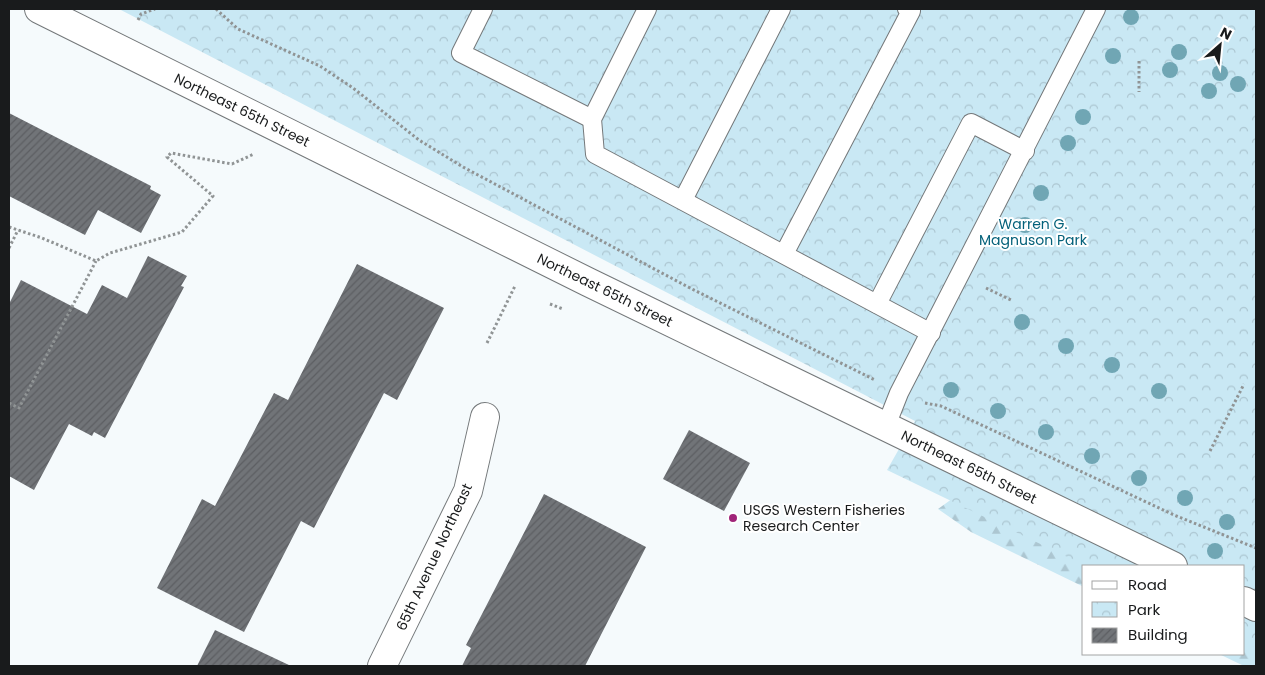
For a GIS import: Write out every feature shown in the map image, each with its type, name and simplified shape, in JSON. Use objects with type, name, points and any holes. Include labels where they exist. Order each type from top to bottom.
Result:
[{"type":"street","name":"Northeast 65th Street","points":[[39,9],[87,19],[588,282],[1171,565]]},
{"type":"street","name":"65th Avenue Northeast","points":[[382,666],[468,491],[485,417]]},
{"type":"lane","points":[[483,9],[460,53],[592,119]]},
{"type":"lane","points":[[647,9],[592,119],[595,154],[931,333]]},
{"type":"lane","points":[[683,200],[781,9]]},
{"type":"lane","points":[[784,254],[911,11],[907,9]]},
{"type":"lane","points":[[886,426],[899,393],[1025,151],[1096,9]]},
{"type":"lane","points":[[877,304],[971,123],[1025,151]]},
{"type":"path","points":[[141,14],[155,9]]},
{"type":"path","points":[[216,9],[238,28],[320,66],[353,88],[419,140],[463,168],[690,288],[864,374]]},
{"type":"path","points":[[1139,61],[1139,92]]},
{"type":"path","points":[[9,403],[20,408],[96,261],[110,253],[182,232],[213,196],[167,157],[171,153],[232,164],[258,152]]},
{"type":"path","points":[[9,227],[96,261]]},
{"type":"path","points":[[9,248],[18,230]]},
{"type":"path","points":[[487,343],[515,286]]},
{"type":"path","points":[[1210,451],[1244,384]]},
{"type":"path","points":[[928,402],[942,406],[1174,515],[1256,548]]},
{"type":"green space","name":"Warren G. Magnuson Park","points":[[119,9],[1256,9],[1256,648],[1245,642],[1245,565],[1084,565],[887,470],[915,421]]},
{"type":"green space","points":[[956,496],[1102,565],[1082,565],[1082,586],[971,532],[938,509]]},
{"type":"green space","points":[[1245,634],[1256,639],[1256,666],[1244,666],[1221,655],[1245,655]]},
{"type":"building","points":[[9,113],[151,186],[150,189],[161,195],[141,233],[98,210],[85,235],[9,196]]},
{"type":"building","points":[[148,256],[187,276],[181,286],[184,287],[105,438],[94,432],[92,436],[69,424],[34,490],[9,476],[9,304],[21,280],[87,314],[102,285],[127,298]]},
{"type":"building","points":[[357,264],[444,308],[397,400],[384,393],[314,528],[301,521],[244,632],[157,588],[202,499],[215,506],[274,393],[288,400]]},
{"type":"building","points":[[689,430],[750,463],[724,511],[663,479]]},
{"type":"building","points":[[544,494],[646,547],[585,666],[462,666],[471,648],[466,645]]},
{"type":"building","points":[[215,630],[291,666],[197,666]]},
{"type":"place","name":"USGS Western Fisheries Research Center","points":[[733,518]]}]
